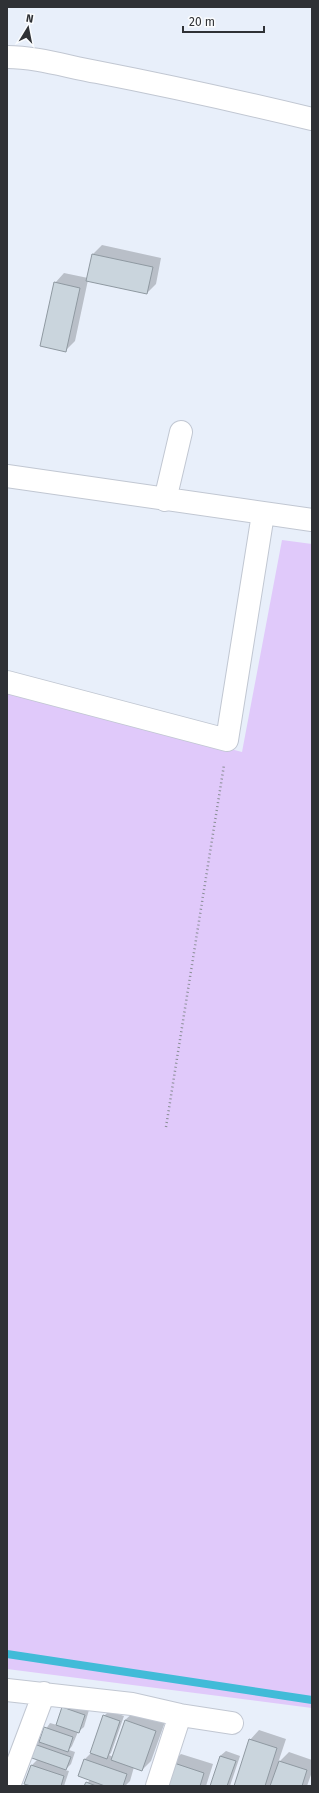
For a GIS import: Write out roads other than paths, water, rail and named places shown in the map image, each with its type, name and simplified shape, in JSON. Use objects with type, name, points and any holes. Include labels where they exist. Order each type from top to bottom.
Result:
[{"type":"street","points":[[7,57],[16,57],[177,87],[312,119]]},
{"type":"street","points":[[165,500],[181,432]]},
{"type":"street","points":[[7,476],[312,520]]},
{"type":"street","points":[[7,682],[227,740],[263,514]]},
{"type":"street","points":[[7,1690],[132,1704],[180,1715],[232,1723]]},
{"type":"street","points":[[9,1786],[44,1693]]},
{"type":"street","points":[[157,1786],[180,1715]]},
{"type":"waterway","points":[[7,1654],[312,1700]]}]
